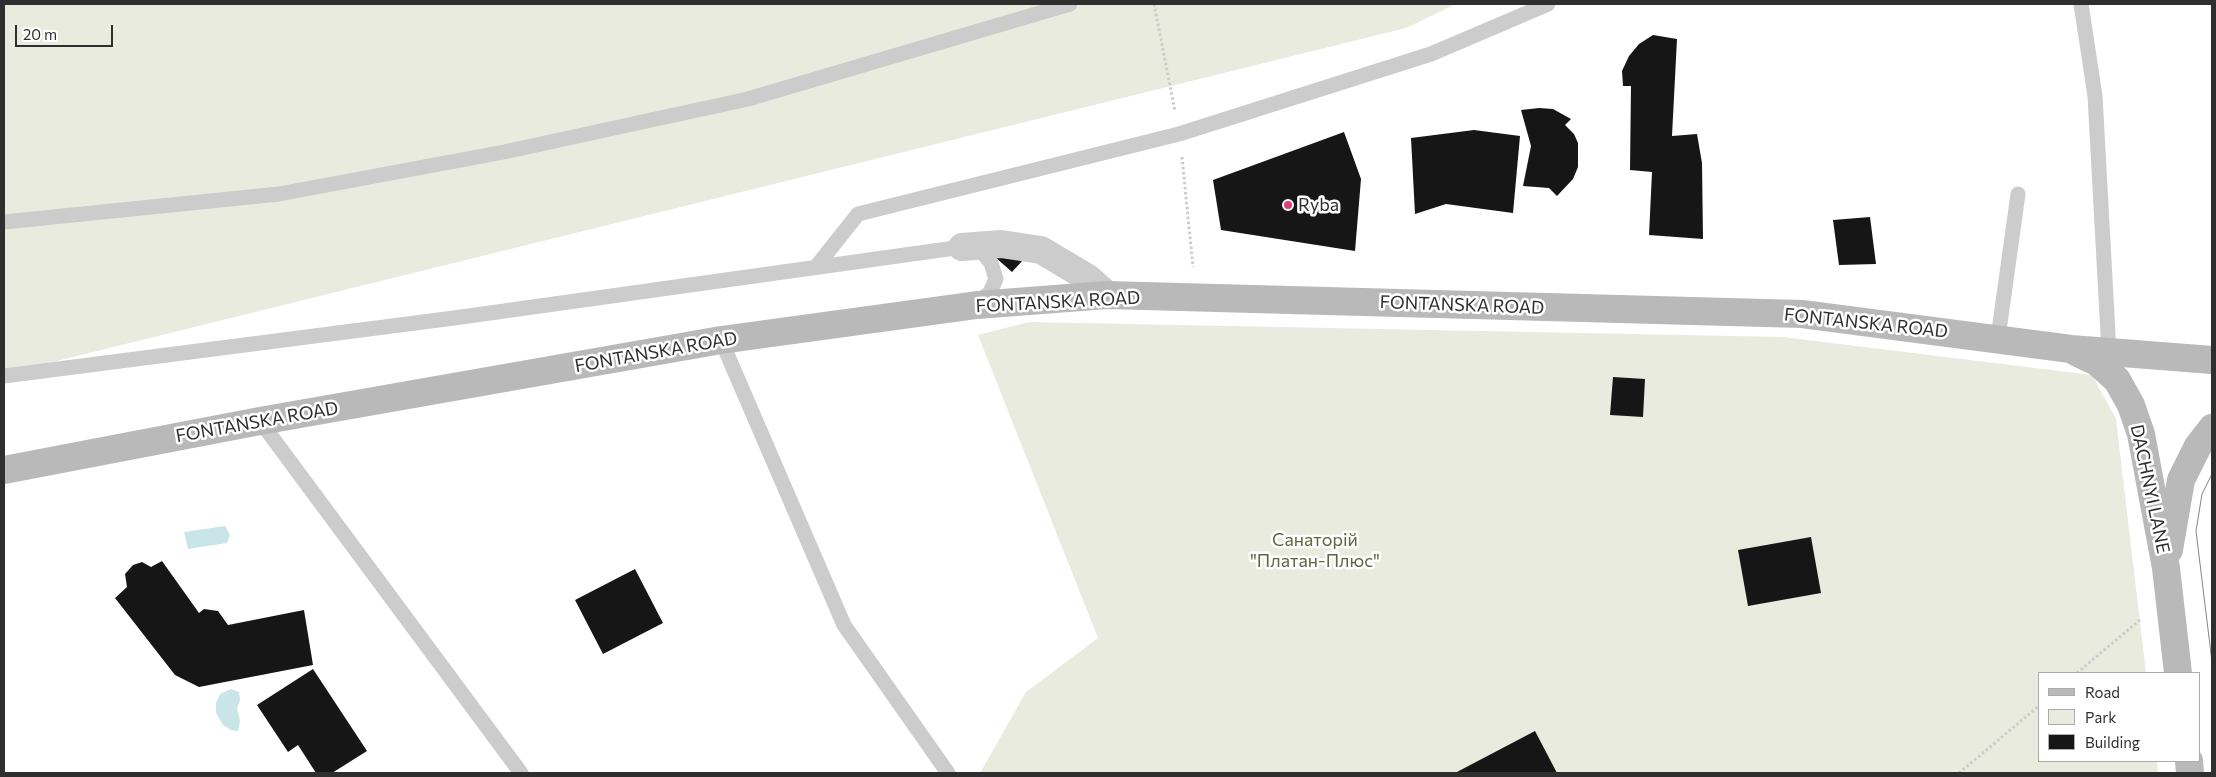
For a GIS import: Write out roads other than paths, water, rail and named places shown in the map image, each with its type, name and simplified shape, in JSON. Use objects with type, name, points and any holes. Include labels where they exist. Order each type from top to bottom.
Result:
[{"type":"main road","name":"FONTANSKA ROAD","points":[[4,470],[260,421],[721,340],[977,305],[1107,295],[1802,314],[1998,338],[2070,350],[2212,360]]},
{"type":"main road","name":"DACHNYI LANE","points":[[2070,350],[2098,362],[2117,380],[2131,405],[2141,434],[2166,568],[2178,672]]},
{"type":"main road","name":"DACHNYI LANE","points":[[2166,568],[2180,480],[2198,446],[2212,428]]},
{"type":"street","points":[[962,247],[1001,244],[1041,250],[1088,278],[1107,295]]},
{"type":"lane","points":[[4,222],[279,194],[504,152],[748,99],[1070,4]]},
{"type":"lane","points":[[816,267],[858,214],[1179,134],[1431,54],[1548,4]]},
{"type":"lane","points":[[2081,4],[2095,96],[2109,352]]},
{"type":"lane","points":[[1998,338],[2018,194]]},
{"type":"lane","points":[[4,376],[454,318],[962,247],[982,252],[991,262],[996,279],[990,292],[977,305]]},
{"type":"lane","points":[[721,340],[844,625],[948,773]]},
{"type":"lane","points":[[260,421],[521,773]]},
{"type":"water","points":[[225,526],[230,535],[227,543],[188,549],[184,532]]},
{"type":"water","points":[[231,689],[239,692],[240,700],[237,708],[240,721],[238,731],[231,730],[223,725],[216,713],[216,703],[220,694]]},
{"type":"tram line","points":[[2212,474],[2202,494],[2196,531],[2212,662]]},
{"type":"place","name":"Ryba","points":[[1288,205]]},
{"type":"park label","name":"Санаторій \"Платан-Плюс\"","points":[[1315,550]]}]
